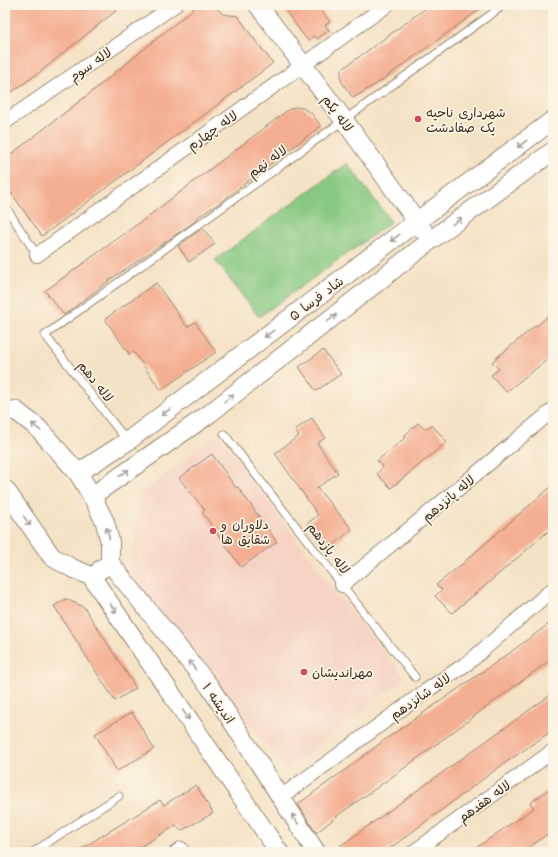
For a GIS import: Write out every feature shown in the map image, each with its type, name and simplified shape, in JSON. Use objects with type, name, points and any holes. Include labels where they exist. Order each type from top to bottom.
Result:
[{"type":"street","name":"لاله سوم","points":[[5,122],[175,5]]},
{"type":"street","name":"لاله یکم","points":[[258,5],[344,120],[416,222],[431,240]]},
{"type":"street","name":"لاله چهارم","points":[[37,255],[388,5]]},
{"type":"street","name":"شاد فرسا ۵","points":[[78,473],[128,441],[553,120]]},
{"type":"street","name":"شاد فرسا ۵","points":[[92,496],[210,414],[431,240],[551,157]]},
{"type":"street","points":[[5,412],[15,410],[38,428],[78,473],[92,496],[105,522],[110,542],[110,563],[91,576]]},
{"type":"street","name":"لاله پانزدهم","points":[[342,585],[553,410]]},
{"type":"street","points":[[5,488],[52,557],[91,576],[280,852]]},
{"type":"street","name":"اندیشه ۱","points":[[110,563],[210,687],[316,852]]},
{"type":"street","name":"لاله شانزدهم","points":[[281,797],[413,700],[469,662],[553,589]]},
{"type":"street","name":"لاله هفدهم","points":[[414,852],[553,751]]},
{"type":"lane","name":"لاله نهم","points":[[45,335],[504,5]]},
{"type":"lane","points":[[5,206],[37,255]]},
{"type":"lane","name":"لاله دهم","points":[[45,335],[128,441]]},
{"type":"lane","name":"لاله یازدهم","points":[[224,434],[415,677]]},
{"type":"lane","points":[[33,852],[119,796]]},
{"type":"shaded area","points":[[218,434],[323,575],[405,678],[287,770],[129,571],[143,492]]},
{"type":"green space","points":[[347,163],[391,222],[259,317],[215,260]]},
{"type":"building","points":[[5,5],[123,5],[40,72],[5,97]]},
{"type":"building","points":[[198,5],[215,5],[222,14],[238,16],[273,63],[42,236],[5,186],[5,159],[94,90]]},
{"type":"building","points":[[295,5],[317,5],[330,22],[325,25],[329,30],[317,39],[314,36],[308,41],[286,12]]},
{"type":"building","points":[[430,5],[486,5],[378,83],[353,98],[341,81],[341,70]]},
{"type":"building","points":[[295,107],[303,108],[312,114],[321,126],[218,204],[196,218],[197,220],[114,277],[64,315],[45,291],[146,218],[288,110]]},
{"type":"building","points":[[203,228],[215,244],[189,262],[178,246]]},
{"type":"building","points":[[156,283],[187,327],[195,322],[216,352],[161,390],[133,351],[129,354],[105,319]]},
{"type":"building","points":[[553,311],[553,355],[506,392],[491,375],[499,369],[492,362],[536,325],[537,326]]},
{"type":"building","points":[[323,350],[341,374],[316,391],[299,367]]},
{"type":"building","points":[[312,418],[325,438],[317,443],[338,473],[317,488],[352,529],[328,550],[307,524],[318,515],[275,453],[299,436],[295,430]]},
{"type":"building","points":[[418,423],[425,429],[432,425],[447,442],[391,488],[377,474],[383,467],[377,461],[406,437],[404,436]]},
{"type":"building","points":[[212,454],[236,488],[238,487],[277,542],[241,567],[202,512],[205,510],[179,478]]},
{"type":"building","points":[[553,485],[553,527],[452,613],[435,596],[442,590],[436,585],[466,561]]},
{"type":"building","points":[[66,599],[84,607],[136,688],[115,701],[54,606]]},
{"type":"building","points":[[553,621],[553,658],[341,813],[316,833],[298,804],[383,741]]},
{"type":"building","points":[[553,693],[553,730],[498,768],[385,852],[332,852]]},
{"type":"building","points":[[132,712],[154,749],[117,771],[95,734]]},
{"type":"building","points":[[196,785],[213,813],[181,831],[176,825],[132,852],[76,852],[160,800],[164,805]]},
{"type":"building","points":[[553,786],[553,830],[523,852],[470,852],[534,808],[530,803]]},
{"type":"place","name":"شهرداری ناحیه یک صفادشت","points":[[418,119]]},
{"type":"place","name":"دلاوران و شقایق ها","points":[[213,531]]},
{"type":"place","name":"مهراندیشان","points":[[304,672]]}]
